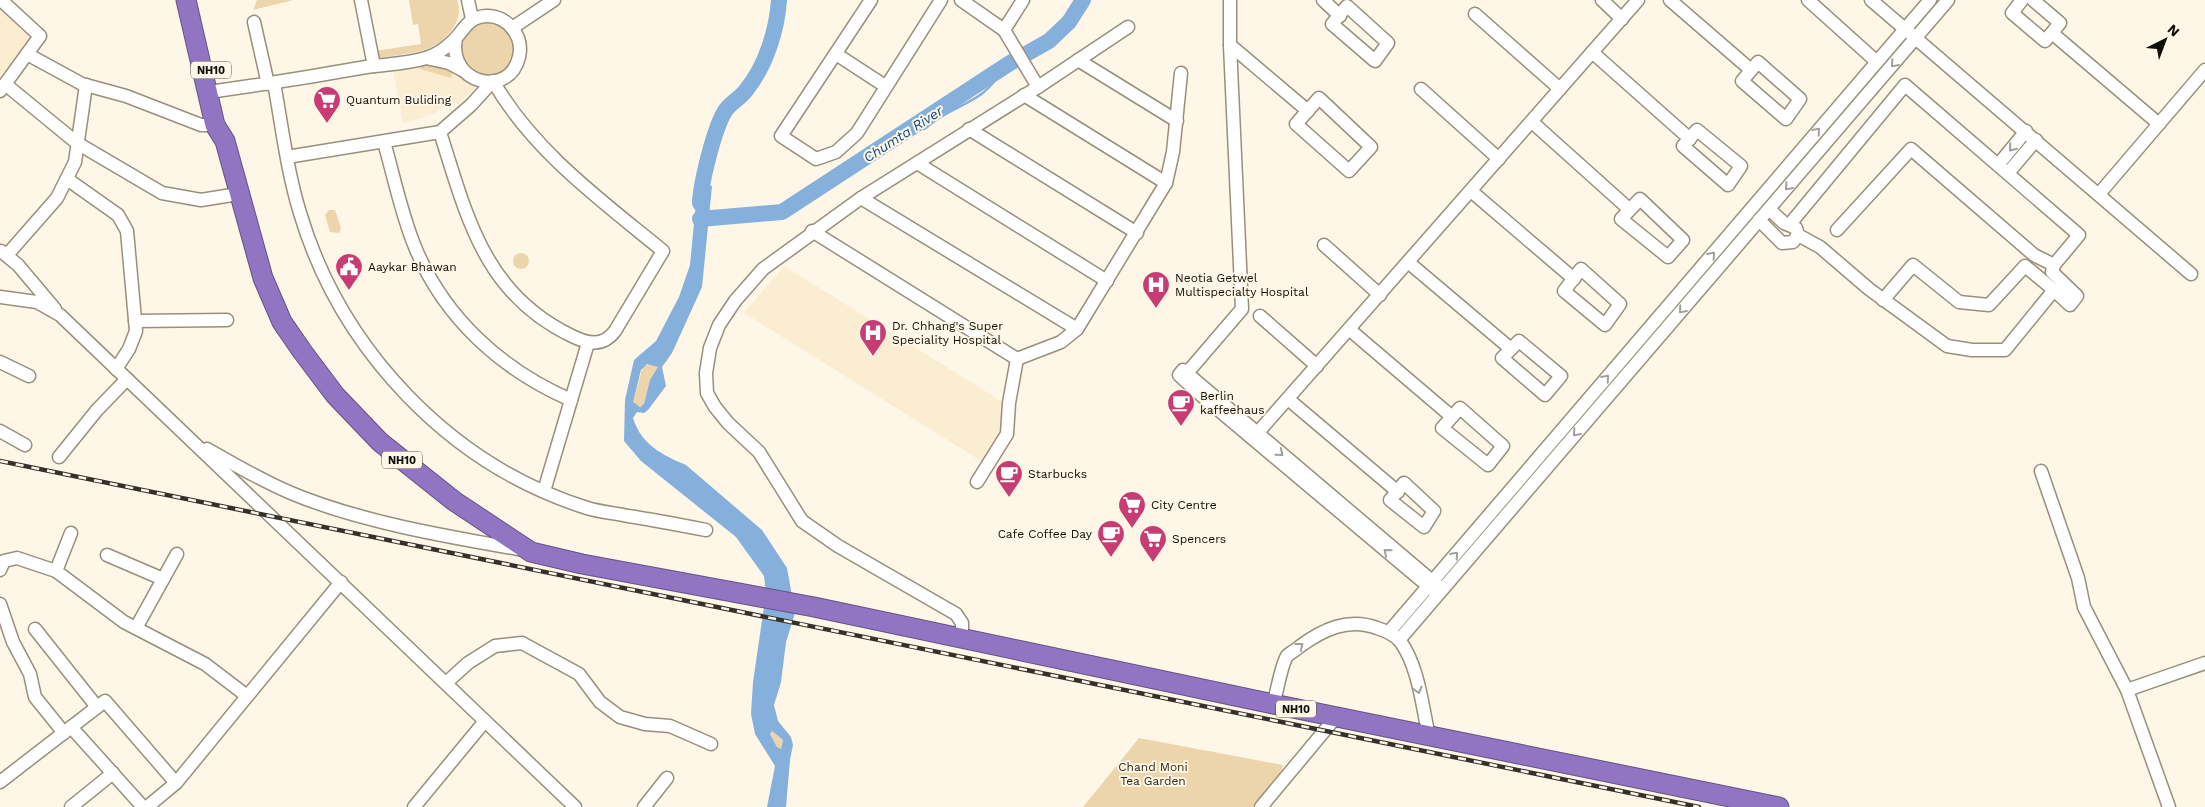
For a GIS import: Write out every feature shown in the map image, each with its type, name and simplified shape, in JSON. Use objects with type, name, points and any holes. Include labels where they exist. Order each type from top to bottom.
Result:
[{"type":"highway","points":[[186,0],[220,133]]},
{"type":"highway","name":"NH10","points":[[194,0],[226,131],[220,133],[263,278],[282,322],[335,395],[380,442],[467,511],[531,552],[814,607],[1273,704],[1779,807]]},
{"type":"street","points":[[1,0],[40,36],[3,88],[77,142],[162,193],[201,200],[238,194]]},
{"type":"street","points":[[361,0],[374,66]]},
{"type":"street","points":[[468,0],[472,20]]},
{"type":"street","points":[[512,28],[554,0]]},
{"type":"street","points":[[871,0],[781,136],[816,159],[836,152],[857,133],[941,0]]},
{"type":"street","points":[[961,0],[1004,30],[1038,87]]},
{"type":"street","points":[[1004,30],[1023,0]]},
{"type":"street","points":[[1230,0],[1230,45],[1242,309],[1187,373],[1183,370],[1179,375],[1255,436],[1440,592]]},
{"type":"street","points":[[1323,0],[1340,16]]},
{"type":"street","points":[[1602,0],[1622,19]]},
{"type":"street","points":[[1255,436],[1638,0]]},
{"type":"street","points":[[1670,0],[1751,70]]},
{"type":"street","points":[[1808,0],[1877,62]]},
{"type":"street","points":[[1871,0],[2191,274]]},
{"type":"street","points":[[1389,632],[1930,0]]},
{"type":"street","points":[[1399,640],[1948,0]]},
{"type":"street","points":[[2022,0],[2012,13],[2045,41],[2060,23],[2033,0]]},
{"type":"street","points":[[1475,14],[1560,89]]},
{"type":"street","points":[[287,157],[440,132],[464,112],[493,81],[510,73],[517,63],[520,45],[512,28],[502,20],[491,16],[472,20],[462,27],[456,38],[455,55],[462,70]]},
{"type":"street","points":[[254,22],[271,83],[300,213],[316,257],[336,300],[375,358],[406,395],[442,428],[494,465],[544,491],[589,509],[706,530]]},
{"type":"street","points":[[962,639],[962,623],[956,614],[838,546],[802,521],[760,452],[728,423],[707,393],[706,373],[710,348],[724,317],[763,269],[812,231],[969,129],[1038,87],[1128,27]]},
{"type":"street","points":[[2052,33],[2159,124]]},
{"type":"street","points":[[426,58],[456,38]]},
{"type":"street","points":[[1230,45],[1308,111]]},
{"type":"street","points":[[1592,52],[1690,139]]},
{"type":"street","points":[[27,54],[86,85],[126,96],[220,133]]},
{"type":"street","points":[[836,54],[885,86]]},
{"type":"street","points":[[216,91],[426,58],[449,63],[473,78],[493,81]]},
{"type":"street","points":[[1078,60],[1177,121]]},
{"type":"street","points":[[1758,62],[1800,99],[1786,119],[1742,81],[1751,70],[1758,62]]},
{"type":"street","points":[[2099,194],[2205,70]]},
{"type":"street","points":[[1017,359],[1061,342],[1077,329],[1166,183],[1173,152],[1181,73]]},
{"type":"street","points":[[440,132],[468,222],[481,249],[497,274],[518,297],[542,318],[570,335],[588,343],[600,342],[612,335],[663,251],[594,195],[548,152],[506,104],[493,81]]},
{"type":"street","points":[[86,85],[75,162],[67,179],[57,198],[3,253],[18,265],[60,315],[342,582],[575,807]]},
{"type":"street","points":[[1759,220],[1782,244],[1793,242],[1794,229],[1906,85],[2079,235],[2054,265],[2052,272],[2077,296],[2070,305],[2025,266],[1989,305],[1959,302],[1913,265],[1883,300]]},
{"type":"street","points":[[1421,89],[1499,159]]},
{"type":"street","points":[[1024,96],[1166,183]]},
{"type":"street","points":[[1319,98],[1371,147],[1349,171],[1296,124],[1308,111],[1319,98]]},
{"type":"street","points":[[1532,122],[1629,209]]},
{"type":"street","points":[[969,129],[1137,233]]},
{"type":"street","points":[[1697,130],[1741,166],[1728,185],[1682,146],[1690,139],[1697,130]]},
{"type":"street","points":[[2003,169],[2026,131]]},
{"type":"street","points":[[2003,169],[2036,140]]},
{"type":"street","points":[[384,142],[409,232],[424,266],[442,297],[464,325],[498,357],[536,383],[571,400]]},
{"type":"street","points":[[1837,230],[1912,149],[2034,255],[2054,265]]},
{"type":"street","points":[[917,163],[1107,281]]},
{"type":"street","points":[[67,179],[118,215],[127,231],[136,331],[129,350],[116,369]]},
{"type":"street","points":[[1471,191],[1574,280]]},
{"type":"street","points":[[861,198],[1077,329]]},
{"type":"street","points":[[1640,199],[1683,240],[1668,256],[1621,219],[1629,209],[1640,199]]},
{"type":"street","points":[[1768,210],[1820,247],[1883,300],[1947,346],[1972,350],[2005,350],[2054,290]]},
{"type":"street","points":[[812,231],[1017,359]]},
{"type":"street","points":[[1324,245],[1380,295]]},
{"type":"street","points":[[1408,262],[1511,349]]},
{"type":"street","points":[[1581,269],[1620,304],[1605,325],[1564,291],[1574,280],[1581,269]]},
{"type":"street","points":[[0,297],[37,302],[60,315]]},
{"type":"street","points":[[1260,316],[1317,366]]},
{"type":"street","points":[[135,321],[227,320]]},
{"type":"street","points":[[1350,330],[1452,416]]},
{"type":"street","points":[[1520,341],[1561,376],[1545,395],[1502,358],[1511,349],[1520,341]]},
{"type":"street","points":[[544,491],[588,343]]},
{"type":"street","points":[[977,482],[1007,434],[1009,403],[1017,359]]},
{"type":"street","points":[[0,362],[28,376]]},
{"type":"street","points":[[59,457],[97,410],[127,379]]},
{"type":"street","points":[[1288,399],[1398,492]]},
{"type":"street","points":[[1460,408],[1503,446],[1488,465],[1442,428],[1452,416],[1460,408]]},
{"type":"street","points":[[0,431],[25,445]]},
{"type":"street","points":[[193,442],[290,492],[335,509],[467,540],[531,552]]},
{"type":"street","points":[[2041,471],[2078,578],[2084,607],[2127,690],[2170,807]]},
{"type":"street","points":[[56,571],[71,533]]},
{"type":"street","points":[[136,628],[177,554]]},
{"type":"street","points":[[107,555],[163,580]]},
{"type":"street","points":[[0,570],[4,561],[17,558],[56,571],[124,622],[205,664],[247,696]]},
{"type":"street","points":[[147,807],[176,783],[342,582]]},
{"type":"street","points":[[0,604],[13,642],[30,674],[35,697],[113,773],[143,807]]},
{"type":"street","points":[[1273,704],[1287,656],[1319,633],[1331,628],[1359,624],[1389,632],[1399,640],[1407,652],[1429,736]]},
{"type":"street","points":[[35,629],[97,707]]},
{"type":"street","points":[[446,683],[468,663],[495,646],[522,643],[579,674],[600,702],[620,716],[645,724],[670,726],[711,744]]},
{"type":"street","points":[[2127,690],[2205,663]]},
{"type":"street","points":[[0,782],[105,701],[176,783]]},
{"type":"street","points":[[1261,807],[1336,717]]},
{"type":"street","points":[[414,807],[485,720]]},
{"type":"street","points":[[71,807],[113,773]]},
{"type":"street","points":[[644,807],[667,778]]},
{"type":"shaded area","points":[[0,9],[30,38],[0,79]]},
{"type":"shaded area","points":[[423,65],[450,72],[476,87],[458,104],[448,101],[435,113],[403,124],[393,71]]},
{"type":"shaded area","name":"Dr. Chhang's Super Speciality Hospital","points":[[784,266],[1003,402],[1002,434],[981,461],[744,313]]},
{"type":"green space","points":[[257,0],[293,0],[253,10]]},
{"type":"green space","points":[[409,0],[457,0],[459,8],[456,24],[445,38],[431,47],[412,53],[377,58],[375,51],[421,44],[418,24],[413,25]]},
{"type":"green space","points":[[488,22],[498,24],[507,30],[513,39],[515,49],[513,59],[507,68],[498,74],[488,76],[478,74],[469,68],[463,59],[461,49],[463,39],[469,30],[478,24]]},
{"type":"green space","points":[[423,62],[453,70],[451,78],[420,69]]},
{"type":"green space","points":[[329,210],[335,210],[341,228],[339,233],[330,232],[325,215]]},
{"type":"green space","points":[[518,253],[524,253],[529,258],[527,267],[518,269],[513,264],[513,258]]},
{"type":"green space","points":[[650,364],[657,366],[657,370],[650,380],[644,404],[642,406],[635,406],[633,402],[643,366]]},
{"type":"green space","points":[[772,731],[783,740],[781,749],[777,747],[770,734]]},
{"type":"green space","name":"Chand Moni Tea Garden","points":[[1139,738],[1283,765],[1282,770],[1253,807],[1083,807]]},
{"type":"water","points":[[698,182],[712,186],[702,287],[672,353],[662,367],[666,386],[648,410],[644,413],[637,412],[633,418],[641,435],[647,442],[661,453],[686,465],[762,530],[787,568],[795,613],[786,642],[781,682],[774,705],[778,721],[791,737],[793,745],[786,807],[767,807],[775,766],[755,734],[751,714],[753,682],[766,593],[764,576],[736,537],[641,461],[624,441],[625,400],[634,360],[656,341],[679,297],[690,265]],"holes":[[[647,364],[658,367],[650,380],[644,404],[640,407],[633,402],[641,370]],[[772,731],[783,740],[781,749],[777,747],[770,734]]]},
{"type":"waterway","points":[[700,203],[705,169],[721,119],[730,105],[745,92],[760,69],[773,35],[779,0]]},
{"type":"waterway","name":"Chumta River","points":[[700,219],[782,212],[1010,63],[1049,41],[1069,22],[1083,0]]},
{"type":"waterway","points":[[909,128],[924,129],[939,118],[974,99],[988,88],[1001,71]]},
{"type":"railway","points":[[0,461],[1699,807]]},
{"type":"place","name":"Quantum Buliding","points":[[327,124]]},
{"type":"place","name":"Aaykar Bhawan","points":[[349,291]]},
{"type":"place","name":"Neotia Getwel Multispecialty Hospital","points":[[1156,309]]},
{"type":"place","name":"Dr. Chhang's Super Speciality Hospital","points":[[873,357]]},
{"type":"place","name":"Berlin kaffeehaus","points":[[1181,427]]},
{"type":"place","name":"Starbucks","points":[[1009,498]]},
{"type":"place","name":"City Centre","points":[[1132,529]]},
{"type":"place","name":"Cafe Coffee Day","points":[[1111,558]]},
{"type":"place","name":"Spencers","points":[[1153,563]]}]
